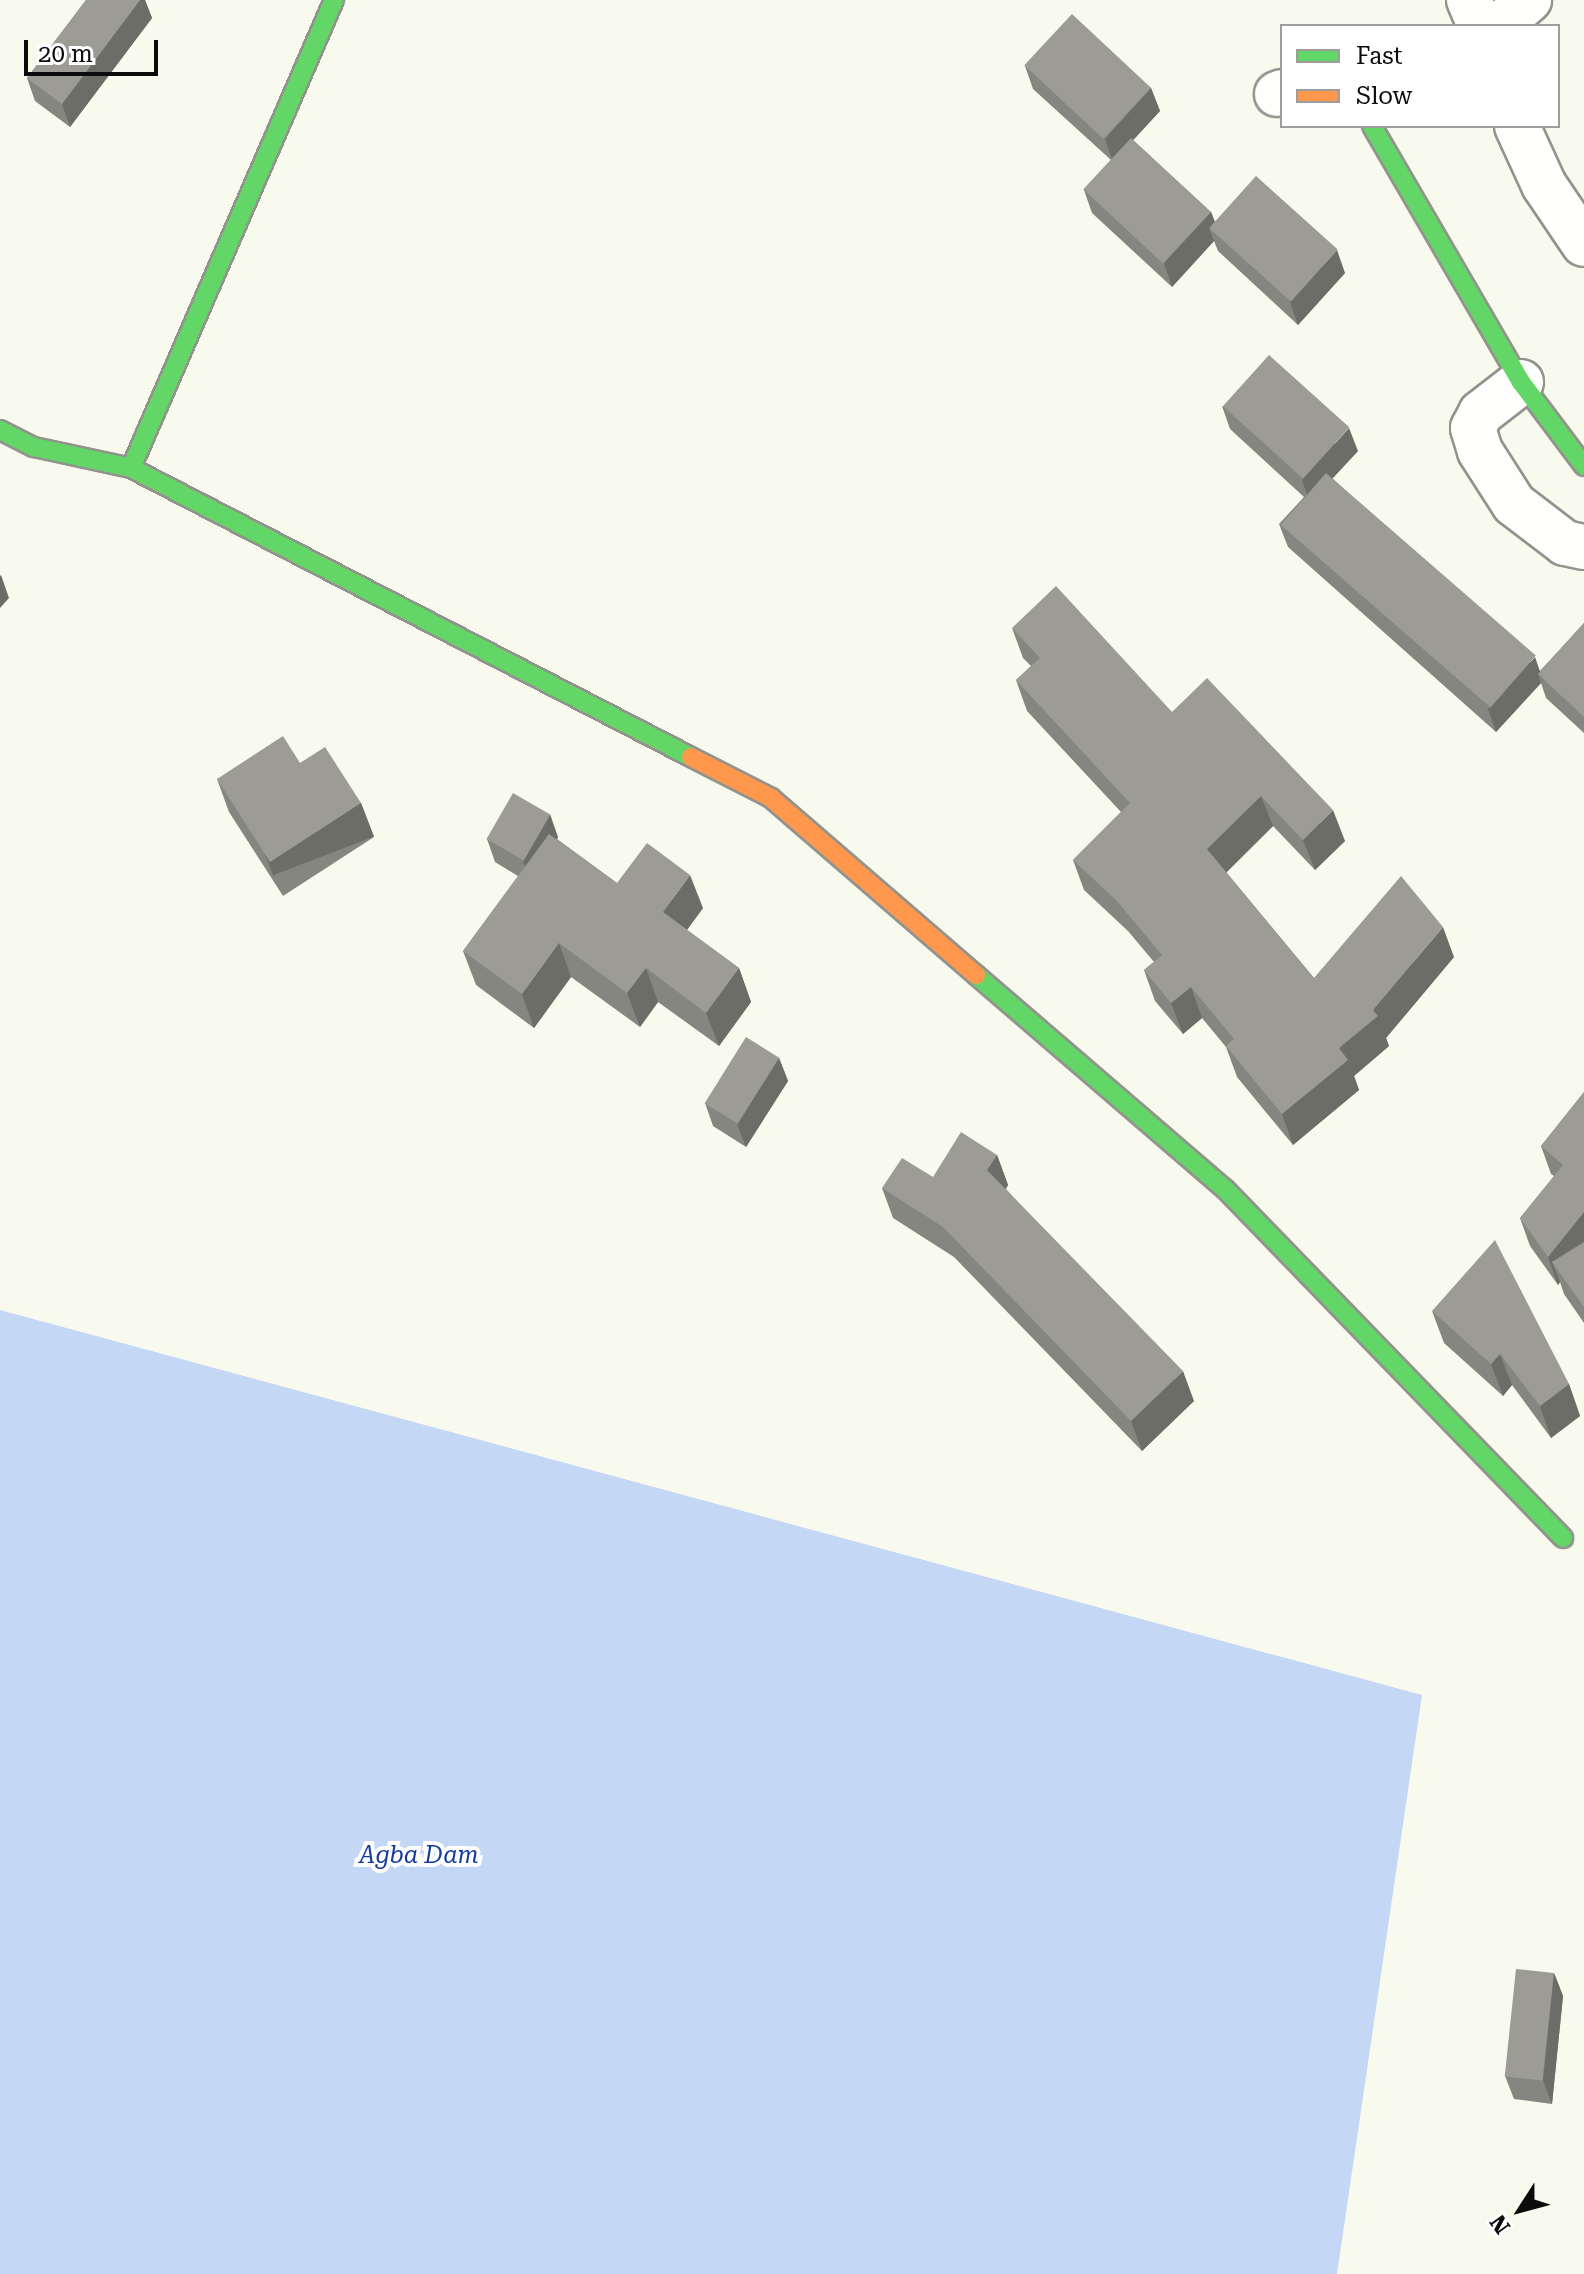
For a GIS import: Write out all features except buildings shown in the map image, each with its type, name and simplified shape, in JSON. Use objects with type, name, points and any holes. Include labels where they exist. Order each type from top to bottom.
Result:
[{"type":"street","points":[[131,468],[334,0]]},
{"type":"street","points":[[1469,0],[1479,24]]},
{"type":"street","points":[[1501,24],[1529,0]]},
{"type":"street","points":[[1373,128],[1521,382],[1579,448]]},
{"type":"street","points":[[1518,128],[1544,185],[1584,244]]},
{"type":"street","points":[[1521,382],[1481,413],[1473,428],[1480,451],[1514,504],[1565,543],[1584,547]]},
{"type":"street","points":[[0,430],[34,447],[131,468],[771,798],[1225,1189],[1563,1538]]},
{"type":"water","name":"Agba Dam","points":[[0,1310],[1422,1695],[1337,2274],[0,2274]]},
{"type":"traffic: fast","points":[[131,468],[334,0]]},
{"type":"traffic: fast","points":[[1373,128],[1521,382],[1584,466]]},
{"type":"traffic: fast","points":[[0,430],[34,447],[131,468],[691,757]]},
{"type":"traffic: fast","points":[[976,975],[1225,1189],[1563,1538]]},
{"type":"traffic: slow","points":[[691,757],[771,798],[976,975]]}]
